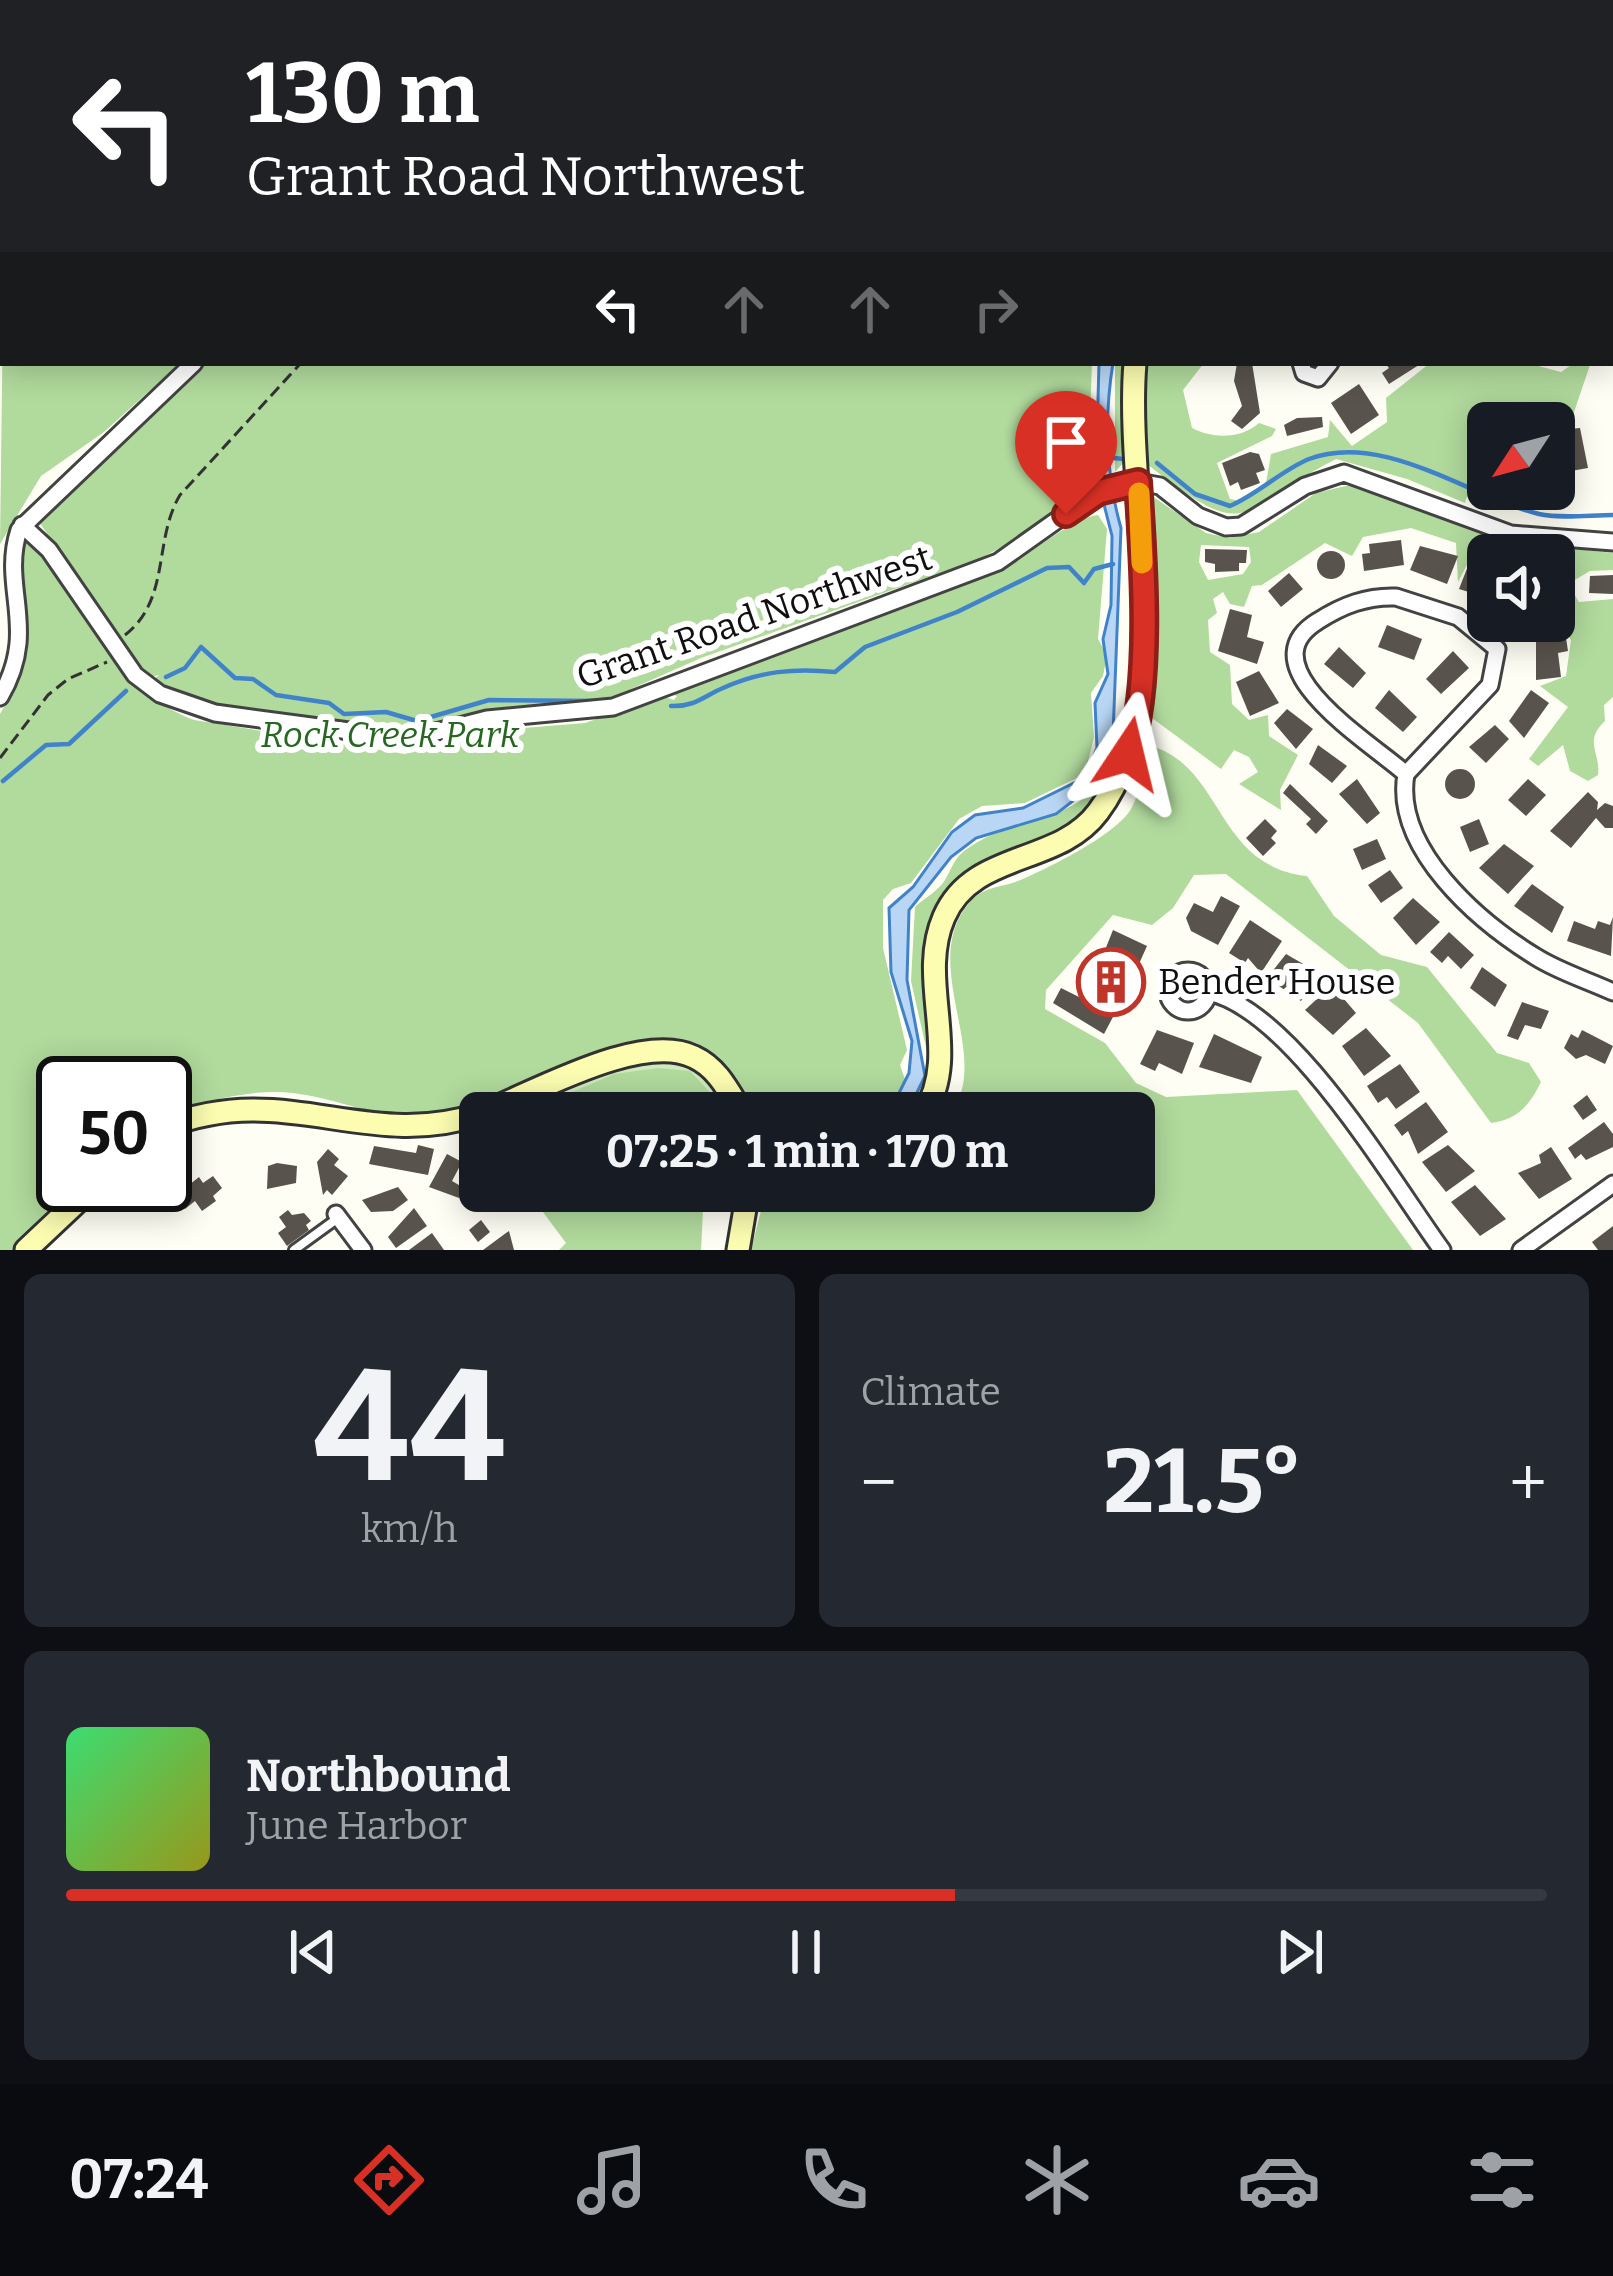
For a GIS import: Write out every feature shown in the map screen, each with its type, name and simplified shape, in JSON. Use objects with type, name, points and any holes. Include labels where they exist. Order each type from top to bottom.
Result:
[{"type":"main road","points":[[933,1092],[940,1077],[933,973],[939,930],[949,906],[980,875],[1085,826],[1103,805],[1131,747],[1142,608],[1135,366]]},
{"type":"main road","points":[[534,1092],[624,1056],[664,1050],[688,1054],[706,1065],[726,1092]]},
{"type":"main road","points":[[192,1120],[243,1108],[304,1110],[395,1129],[459,1119]]},
{"type":"main road","points":[[26,1250],[66,1212]]},
{"type":"main road","points":[[738,1250],[745,1212]]},
{"type":"street","points":[[0,697],[19,646],[7,566],[22,525],[191,366]]},
{"type":"street","points":[[1303,366],[1312,378],[1326,374],[1329,366]]},
{"type":"street","points":[[1138,482],[1160,486],[1198,517],[1226,527],[1241,526],[1305,486],[1344,473],[1511,534],[1613,542]]},
{"type":"street","name":"Grant Road Northwest","points":[[22,525],[49,550],[145,685],[194,708],[418,739],[487,719],[591,712],[998,562],[1098,492],[1138,482]]},
{"type":"street","points":[[1406,773],[1299,680],[1291,656],[1306,629],[1368,598],[1396,597],[1458,617],[1497,649],[1490,685],[1406,773],[1406,802],[1417,837],[1466,903],[1539,959],[1613,992]]},
{"type":"street","points":[[1208,992],[1245,1006],[1295,1050],[1442,1250]]},
{"type":"street","points":[[1521,1250],[1613,1184]]},
{"type":"street","points":[[338,1215],[363,1250]]},
{"type":"lane","points":[[294,1250],[338,1215]]},
{"type":"path","points":[[0,758],[48,694],[68,679],[105,666],[122,637],[144,620],[162,566],[167,517],[180,495],[298,366]]},
{"type":"green space","points":[[2,366],[177,366],[104,432],[41,476],[0,544]]},
{"type":"green space","points":[[202,366],[1092,366],[1088,470],[1094,479],[1019,538],[979,559],[701,658],[615,696],[586,703],[488,709],[411,730],[237,710],[154,679],[159,675],[151,677],[143,671],[39,522]]},
{"type":"green space","points":[[1115,366],[1124,366],[1126,460],[1115,472]]},
{"type":"green space","points":[[1145,366],[1202,366],[1183,390],[1192,428],[1227,436],[1259,423],[1276,429],[1272,436],[1217,463],[1230,499],[1240,501],[1266,483],[1271,454],[1328,437],[1330,420],[1352,446],[1387,422],[1386,398],[1426,366],[1538,366],[1561,372],[1570,366],[1590,366],[1575,409],[1575,402],[1467,402],[1465,503],[1407,479],[1336,459],[1243,512],[1226,513],[1181,490],[1147,464]]},
{"type":"green space","points":[[1354,484],[1484,534],[1467,534],[1467,565],[1458,582],[1456,543],[1411,528],[1363,537],[1352,556],[1325,543],[1262,585],[1252,586],[1244,607],[1230,604],[1223,592],[1213,599],[1217,613],[1208,620],[1210,652],[1230,665],[1232,704],[1249,720],[1268,715],[1269,736],[1298,755],[1280,790],[1281,810],[1239,784],[1258,772],[1249,757],[1234,750],[1221,769],[1152,718],[1152,496],[1206,533],[1229,538],[1259,532],[1316,493]],"holes":[[[1201,545],[1249,547],[1251,562],[1243,574],[1208,580],[1199,562]]]},
{"type":"green space","points":[[1098,515],[1107,529],[1098,639],[1107,655],[1103,676],[1091,693],[1094,737],[1085,774],[1025,803],[982,806],[959,819],[911,883],[893,889],[883,900],[883,948],[907,1050],[900,1065],[907,1085],[898,1092],[742,1092],[706,1051],[668,1038],[607,1048],[506,1092],[459,1092],[459,1109],[415,1117],[266,1092],[192,1107],[192,1056],[36,1056],[36,1212],[53,1212],[14,1250],[0,1250],[0,714],[14,686],[25,642],[20,585],[24,536],[116,662],[162,704],[194,720],[405,754],[474,732],[585,723],[662,696],[674,700],[677,696],[668,693],[992,575]]},
{"type":"green space","points":[[1575,549],[1613,553],[1613,570],[1590,571],[1575,580]]},
{"type":"green space","points":[[1575,596],[1579,602],[1613,599],[1613,697],[1604,705],[1605,721],[1595,735],[1598,775],[1588,781],[1570,771],[1563,745],[1538,766],[1529,759],[1568,707],[1540,686],[1566,676],[1571,642],[1575,642]]},
{"type":"green space","points":[[1122,729],[1112,769],[1086,807],[1042,837],[974,865],[954,880],[938,902],[929,922],[924,963],[930,1065],[911,981],[915,907],[943,883],[963,852],[986,838],[1079,802],[1096,786],[1109,763],[1116,730]]},
{"type":"green space","points":[[1151,746],[1175,757],[1254,854],[1277,868],[1307,876],[1334,916],[1381,955],[1427,967],[1497,1053],[1529,1063],[1541,1082],[1522,1110],[1491,1123],[1418,1023],[1226,874],[1194,875],[1173,908],[1152,925],[1113,915],[1046,990],[1045,1009],[1105,1043],[1136,1083],[1166,1097],[1297,1090],[1413,1250],[751,1250],[761,1212],[1155,1212],[1155,1092],[961,1092],[965,1065],[950,953],[955,926],[975,897],[1063,860],[1098,839],[1125,817],[1138,793]]},
{"type":"green space","points":[[674,1054],[712,1077],[721,1092],[544,1092],[598,1068]]},
{"type":"green space","points":[[658,1068],[690,1071],[710,1092],[572,1092],[614,1074]]},
{"type":"green space","points":[[543,1212],[703,1212],[701,1250],[559,1250],[566,1243]]},
{"type":"water","points":[[1099,366],[1113,366],[1108,446],[1121,528],[1113,735],[1102,767],[1082,794],[1056,814],[976,838],[951,857],[909,910],[907,980],[925,1076],[917,1092],[900,1092],[909,1073],[912,1041],[891,972],[889,908],[913,887],[952,832],[975,815],[1023,808],[1084,778],[1097,748],[1095,703],[1108,674],[1103,639],[1111,605],[1112,536],[1096,473]]},
{"type":"building","points":[[1236,366],[1252,366],[1260,413],[1242,429],[1231,421],[1242,406],[1234,381]]},
{"type":"building","points":[[1417,366],[1389,384],[1382,373]]},
{"type":"building","points":[[1359,384],[1379,415],[1351,434],[1331,403]]},
{"type":"building","points":[[1322,417],[1323,427],[1287,436],[1284,425],[1297,418]]},
{"type":"building","points":[[1575,428],[1580,428],[1588,468],[1575,470]]},
{"type":"building","points":[[1250,452],[1259,454],[1265,470],[1256,473],[1260,483],[1241,490],[1238,482],[1230,486],[1222,463]]},
{"type":"building","points":[[1401,540],[1404,565],[1364,571],[1362,554],[1370,553],[1369,544]]},
{"type":"building","points":[[1420,546],[1458,556],[1447,584],[1410,570]]},
{"type":"building","points":[[1205,549],[1247,550],[1246,563],[1239,563],[1239,571],[1215,572],[1215,564],[1205,562]]},
{"type":"building","points":[[1331,551],[1341,555],[1345,565],[1341,575],[1331,579],[1321,575],[1317,565],[1321,555]]},
{"type":"building","points":[[1467,569],[1467,591],[1459,589]]},
{"type":"building","points":[[1289,573],[1303,589],[1281,607],[1268,591]]},
{"type":"building","points":[[1613,575],[1613,594],[1589,593],[1590,576]]},
{"type":"building","points":[[1230,609],[1252,615],[1247,637],[1264,642],[1257,664],[1218,651]]},
{"type":"building","points":[[1387,625],[1422,639],[1414,660],[1378,647]]},
{"type":"building","points":[[1536,642],[1567,642],[1568,651],[1558,653],[1561,677],[1536,680]]},
{"type":"building","points":[[1339,647],[1366,673],[1353,688],[1324,664]]},
{"type":"building","points":[[1453,651],[1469,668],[1441,694],[1426,679]]},
{"type":"building","points":[[1259,671],[1279,703],[1250,716],[1236,682]]},
{"type":"building","points":[[1389,690],[1417,717],[1403,732],[1375,708]]},
{"type":"building","points":[[1531,690],[1549,703],[1524,738],[1509,721]]},
{"type":"building","points":[[1287,709],[1313,729],[1296,749],[1274,723]]},
{"type":"building","points":[[1495,725],[1509,739],[1486,763],[1469,747]]},
{"type":"building","points":[[1318,745],[1347,766],[1332,783],[1309,764]]},
{"type":"building","points":[[1460,769],[1475,784],[1460,799],[1445,784]]},
{"type":"building","points":[[1357,779],[1380,813],[1367,824],[1339,794]]},
{"type":"building","points":[[1528,779],[1546,795],[1526,816],[1508,800]]},
{"type":"building","points":[[1290,784],[1328,821],[1316,834],[1306,824],[1311,819],[1283,793]]},
{"type":"building","points":[[1588,792],[1598,802],[1597,810],[1605,803],[1613,806],[1613,828],[1605,828],[1596,818],[1571,848],[1550,831]]},
{"type":"building","points":[[1265,819],[1277,831],[1271,838],[1276,843],[1263,856],[1246,838]]},
{"type":"building","points":[[1479,819],[1489,844],[1470,852],[1460,827]]},
{"type":"building","points":[[1377,839],[1386,859],[1362,870],[1353,849]]},
{"type":"building","points":[[1504,844],[1534,866],[1508,894],[1479,868]]},
{"type":"building","points":[[1390,870],[1403,888],[1381,903],[1368,885]]},
{"type":"building","points":[[1532,884],[1564,907],[1552,933],[1514,906]]},
{"type":"building","points":[[1221,896],[1240,906],[1218,945],[1191,931],[1186,918],[1194,903],[1213,912]]},
{"type":"building","points":[[1413,898],[1440,922],[1416,945],[1393,918]]},
{"type":"building","points":[[1613,917],[1611,956],[1567,941],[1574,921],[1595,929],[1598,921],[1610,925]]},
{"type":"building","points":[[1250,920],[1282,941],[1261,973],[1248,958],[1245,963],[1229,953]]},
{"type":"building","name":"Bender House","points":[[1113,930],[1147,946],[1138,966],[1128,961],[1122,973],[1132,978],[1120,1002],[1111,998],[1105,1010],[1114,1015],[1104,1034],[1053,1003],[1061,988],[1085,1000]]},
{"type":"building","points":[[1449,932],[1474,955],[1461,969],[1448,956],[1442,963],[1430,952]]},
{"type":"building","points":[[1286,954],[1319,973],[1301,1001],[1267,978]]},
{"type":"building","points":[[1482,967],[1507,985],[1495,1007],[1470,988]]},
{"type":"building","points":[[1332,985],[1356,1013],[1333,1035],[1305,1010]]},
{"type":"building","points":[[1522,1002],[1549,1011],[1541,1029],[1525,1025],[1518,1040],[1507,1036]]},
{"type":"building","points":[[1366,1028],[1391,1056],[1364,1076],[1342,1046]]},
{"type":"building","points":[[1157,1030],[1194,1043],[1182,1074],[1159,1063],[1155,1071],[1140,1064]]},
{"type":"building","points":[[1582,1030],[1613,1046],[1605,1064],[1586,1055],[1576,1059],[1564,1048],[1571,1034],[1578,1038]]},
{"type":"building","points":[[1214,1034],[1262,1057],[1251,1083],[1199,1067]]},
{"type":"building","points":[[1400,1064],[1420,1092],[1396,1109],[1387,1097],[1378,1103],[1367,1086]]},
{"type":"building","points":[[1587,1095],[1597,1110],[1583,1120],[1573,1106]]},
{"type":"building","points":[[1426,1102],[1448,1132],[1418,1154],[1408,1131],[1402,1136],[1394,1125]]},
{"type":"building","points":[[1604,1122],[1613,1134],[1613,1147],[1586,1160],[1581,1154],[1575,1159],[1568,1148]]},
{"type":"building","points":[[418,1145],[434,1149],[428,1175],[369,1164],[374,1146],[416,1153]]},
{"type":"building","points":[[1448,1145],[1475,1171],[1446,1192],[1422,1162]]},
{"type":"building","points":[[1551,1147],[1572,1179],[1539,1199],[1518,1173],[1541,1163],[1539,1155]]},
{"type":"building","points":[[328,1149],[339,1159],[334,1165],[348,1176],[332,1195],[327,1190],[323,1195],[317,1162]]},
{"type":"building","points":[[447,1154],[459,1160],[452,1181],[459,1185],[459,1198],[429,1187]]},
{"type":"building","points":[[268,1166],[297,1166],[296,1183],[267,1189]]},
{"type":"building","points":[[213,1176],[222,1188],[213,1196],[216,1201],[202,1211],[195,1201],[192,1203],[192,1183],[199,1177],[203,1183]]},
{"type":"building","points":[[1475,1185],[1506,1219],[1480,1236],[1451,1202]]},
{"type":"building","points":[[398,1187],[408,1200],[393,1211],[371,1212],[362,1200]]},
{"type":"building","points":[[414,1208],[427,1226],[396,1248],[388,1237]]},
{"type":"building","points":[[288,1210],[292,1215],[304,1213],[311,1221],[306,1225],[309,1230],[287,1246],[278,1233],[286,1227],[279,1217]]},
{"type":"building","points":[[481,1220],[490,1232],[478,1242],[469,1230]]},
{"type":"building","points":[[1613,1226],[1613,1250],[1598,1250],[1592,1242]]},
{"type":"building","points":[[509,1231],[514,1250],[483,1250],[506,1233]]},
{"type":"building","points":[[432,1233],[444,1250],[409,1250]]},
{"type":"waterway","points":[[1157,463],[1195,494],[1230,506],[1309,459],[1367,453],[1426,470],[1539,514],[1613,515]]},
{"type":"waterway","points":[[1105,457],[1123,459]]},
{"type":"waterway","points":[[671,706],[693,703],[764,674],[835,672],[865,647],[957,612],[1047,568],[1069,567],[1084,583],[1094,569],[1113,564]]},
{"type":"waterway","points":[[166,677],[185,668],[201,647],[235,678],[253,679],[276,695],[329,703],[344,714],[386,712],[417,721],[489,700],[598,701]]},
{"type":"waterway","points":[[3,781],[46,745],[69,744],[126,691]]},
{"type":"slow traffic","points":[[1139,493],[1142,563]]},
{"type":"place","name":"Bender House","points":[[1111,982]]},
{"type":"route","points":[[1066,514],[1098,492],[1138,482],[1141,636],[1137,719],[1128,754]]},
{"type":"park label","name":"Rock Creek Park","points":[[390,735]]}]
